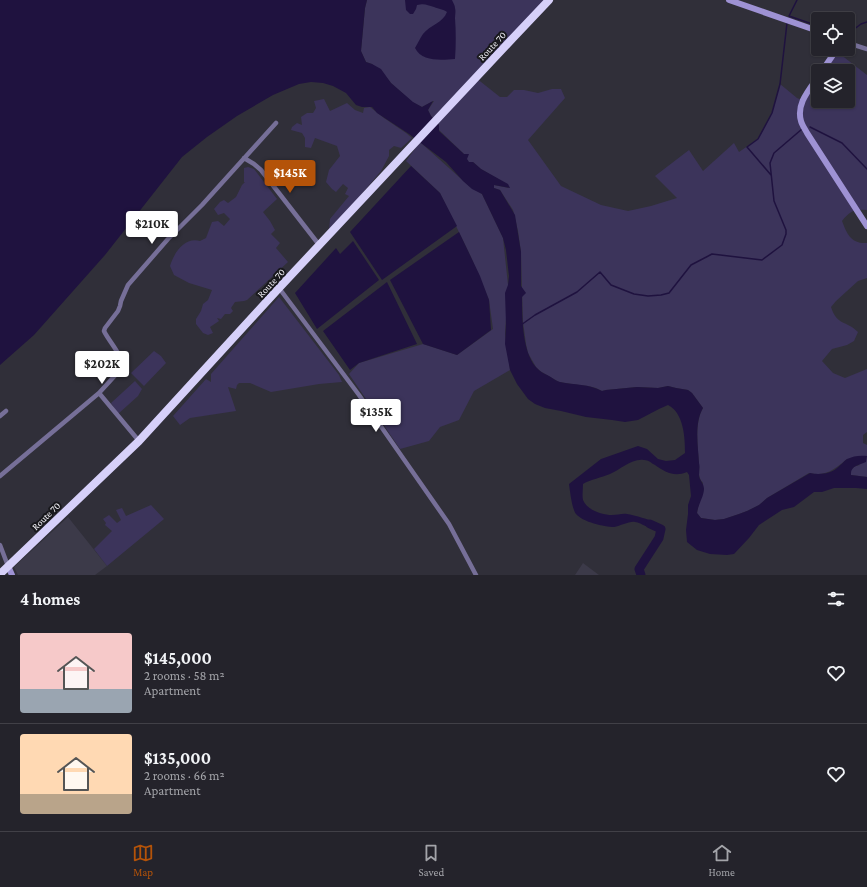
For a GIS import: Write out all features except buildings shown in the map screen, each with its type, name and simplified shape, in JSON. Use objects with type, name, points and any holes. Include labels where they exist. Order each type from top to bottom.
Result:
[{"type":"highway","name":"Route 70","points":[[0,574],[139,441],[279,288],[550,0]]},
{"type":"street","points":[[729,0],[811,29]]},
{"type":"street","points":[[855,45],[867,49]]},
{"type":"street","points":[[811,87],[802,100],[800,106],[801,122],[867,226]]},
{"type":"street","points":[[0,476],[99,393],[121,369],[122,365],[119,356],[104,330],[118,311],[128,285],[168,239],[202,205],[276,123]]},
{"type":"street","points":[[244,158],[261,170],[320,246]]},
{"type":"street","points":[[279,288],[359,395],[449,524],[476,575]]},
{"type":"street","points":[[99,393],[139,441]]},
{"type":"street","points":[[0,416],[6,411]]},
{"type":"street","points":[[0,545],[12,575]]},
{"type":"shaded area","points":[[0,0],[367,0],[361,51],[366,62],[381,69],[391,83],[413,102],[422,107],[433,101],[428,110],[439,125],[439,131],[464,154],[469,154],[467,159],[469,162],[473,162],[481,169],[508,184],[510,188],[494,185],[494,188],[500,190],[515,215],[521,252],[521,286],[526,293],[522,297],[524,336],[529,356],[533,364],[539,370],[559,382],[587,386],[602,391],[637,387],[658,388],[668,386],[688,390],[692,393],[703,408],[698,421],[697,435],[699,477],[704,489],[697,513],[701,518],[715,520],[724,519],[747,511],[810,473],[821,474],[831,472],[847,459],[857,456],[867,456],[866,462],[853,468],[851,475],[867,477],[867,489],[834,488],[822,492],[814,492],[794,507],[782,510],[759,525],[734,554],[727,555],[710,554],[697,550],[687,542],[686,530],[688,505],[691,496],[689,475],[687,472],[678,474],[671,473],[647,460],[635,461],[610,474],[583,484],[583,500],[588,507],[599,513],[612,515],[625,514],[647,519],[655,522],[661,529],[655,530],[635,522],[614,527],[605,526],[588,522],[579,517],[573,508],[569,484],[601,459],[638,446],[647,449],[658,459],[666,461],[675,460],[685,453],[685,440],[682,426],[677,414],[668,405],[638,420],[625,422],[586,417],[545,408],[528,399],[517,384],[510,370],[505,344],[505,293],[509,276],[506,250],[503,238],[482,194],[472,189],[463,181],[446,162],[409,134],[377,113],[372,107],[362,107],[356,105],[346,93],[333,86],[323,83],[311,82],[299,84],[273,95],[237,116],[182,157],[105,255],[34,335],[0,365]]},
{"type":"shaded area","points":[[367,0],[549,0],[476,78],[500,97],[507,97],[514,90],[524,90],[538,93],[552,89],[561,89],[565,98],[528,140],[561,186],[601,205],[628,211],[677,198],[655,176],[689,150],[703,171],[734,143],[739,152],[758,139],[772,113],[780,84],[797,98],[802,100],[811,87],[811,108],[855,108],[855,66],[867,75],[867,210],[853,211],[842,221],[848,234],[853,240],[867,243],[867,278],[858,281],[831,307],[833,313],[839,320],[854,328],[858,332],[854,341],[847,345],[832,349],[822,361],[833,373],[845,378],[867,369],[867,432],[863,435],[863,443],[867,445],[867,477],[851,475],[852,468],[860,465],[847,459],[834,469],[825,473],[809,473],[747,511],[724,519],[715,520],[701,518],[697,513],[703,483],[699,475],[697,436],[698,421],[703,408],[692,393],[688,390],[668,386],[658,388],[637,387],[602,391],[588,386],[559,382],[540,371],[528,353],[526,344],[523,322],[521,252],[513,210],[500,190],[494,188],[494,185],[509,188],[473,162],[469,163],[464,154],[439,130],[439,125],[428,110],[434,101],[422,107],[412,102],[372,64],[366,62],[361,51]]},
{"type":"shaded area","points":[[405,0],[452,0],[455,6],[455,59],[438,60],[427,58],[418,53],[415,48],[423,34],[443,19],[447,12],[422,4],[417,5],[413,14],[410,14],[406,10]]},
{"type":"shaded area","points":[[832,56],[842,56],[853,64],[827,64]]},
{"type":"shaded area","points":[[324,99],[330,111],[347,103],[355,110],[363,113],[364,108],[370,107],[412,138],[401,148],[394,146],[389,150],[389,156],[381,171],[329,230],[330,219],[349,196],[345,194],[348,188],[343,184],[336,192],[326,182],[329,170],[340,156],[337,146],[315,138],[311,148],[305,147],[305,138],[302,133],[291,130],[297,123],[302,125],[301,117],[307,113],[313,113],[316,108],[314,101]]},
{"type":"shaded area","points":[[420,142],[469,186],[482,194],[503,238],[508,285],[505,334],[510,370],[474,391],[459,420],[440,427],[429,441],[400,449],[349,374],[359,363],[423,344],[457,355],[493,329],[489,300],[471,257],[440,193],[406,161]]},
{"type":"shaded area","points":[[411,166],[440,193],[457,226],[382,280],[350,232]]},
{"type":"shaded area","points":[[248,167],[254,169],[277,199],[263,212],[275,230],[271,234],[280,243],[276,248],[288,262],[247,300],[235,302],[231,308],[233,311],[230,314],[225,314],[221,319],[217,318],[219,321],[210,327],[213,333],[208,335],[203,333],[196,324],[196,319],[203,304],[208,300],[212,290],[189,283],[174,275],[170,266],[180,247],[189,241],[200,241],[206,238],[212,222],[218,221],[224,226],[230,219],[224,213],[218,215],[214,209],[220,202],[224,200],[228,203],[236,197],[245,182],[244,168]]},
{"type":"shaded area","points":[[459,232],[480,276],[489,300],[491,330],[457,355],[423,344],[390,280]]},
{"type":"shaded area","points":[[353,241],[379,280],[317,329],[295,293],[336,248],[340,254]]},
{"type":"shaded area","points":[[387,282],[417,344],[359,363],[350,370],[323,331]]},
{"type":"shaded area","points":[[279,297],[339,375],[342,382],[319,384],[271,392],[250,383],[239,383],[236,389],[228,387],[236,411],[190,418],[180,425],[173,416],[206,379],[211,382],[211,374]]},
{"type":"shaded area","points":[[154,351],[161,356],[166,363],[144,386],[131,373]]},
{"type":"shaded area","points":[[135,381],[142,389],[138,396],[118,414],[111,403]]},
{"type":"shaded area","points":[[151,505],[164,519],[107,566],[94,549],[112,531],[105,525],[106,523],[103,519],[109,515],[117,523],[121,520],[116,510],[122,508],[126,516]]},
{"type":"shaded area","points":[[68,517],[107,566],[95,575],[18,575],[14,567]]},
{"type":"shaded area","points":[[583,563],[599,575],[575,575]]},
{"type":"waterway","points":[[797,0],[789,16],[811,24]]},
{"type":"waterway","points":[[855,28],[867,22]]},
{"type":"waterway","points":[[771,175],[747,147],[758,139],[772,113],[780,84],[787,23]]},
{"type":"waterway","points":[[810,127],[842,143],[867,169]]},
{"type":"waterway","points":[[521,325],[535,315],[577,292],[600,272],[611,285],[634,294],[648,296],[669,293],[691,265],[712,254],[762,260],[782,245],[786,234],[786,230],[774,201],[770,163],[774,153],[802,129]]},
{"type":"waterway","points":[[641,575],[639,569],[659,538],[661,529],[650,524]]}]
